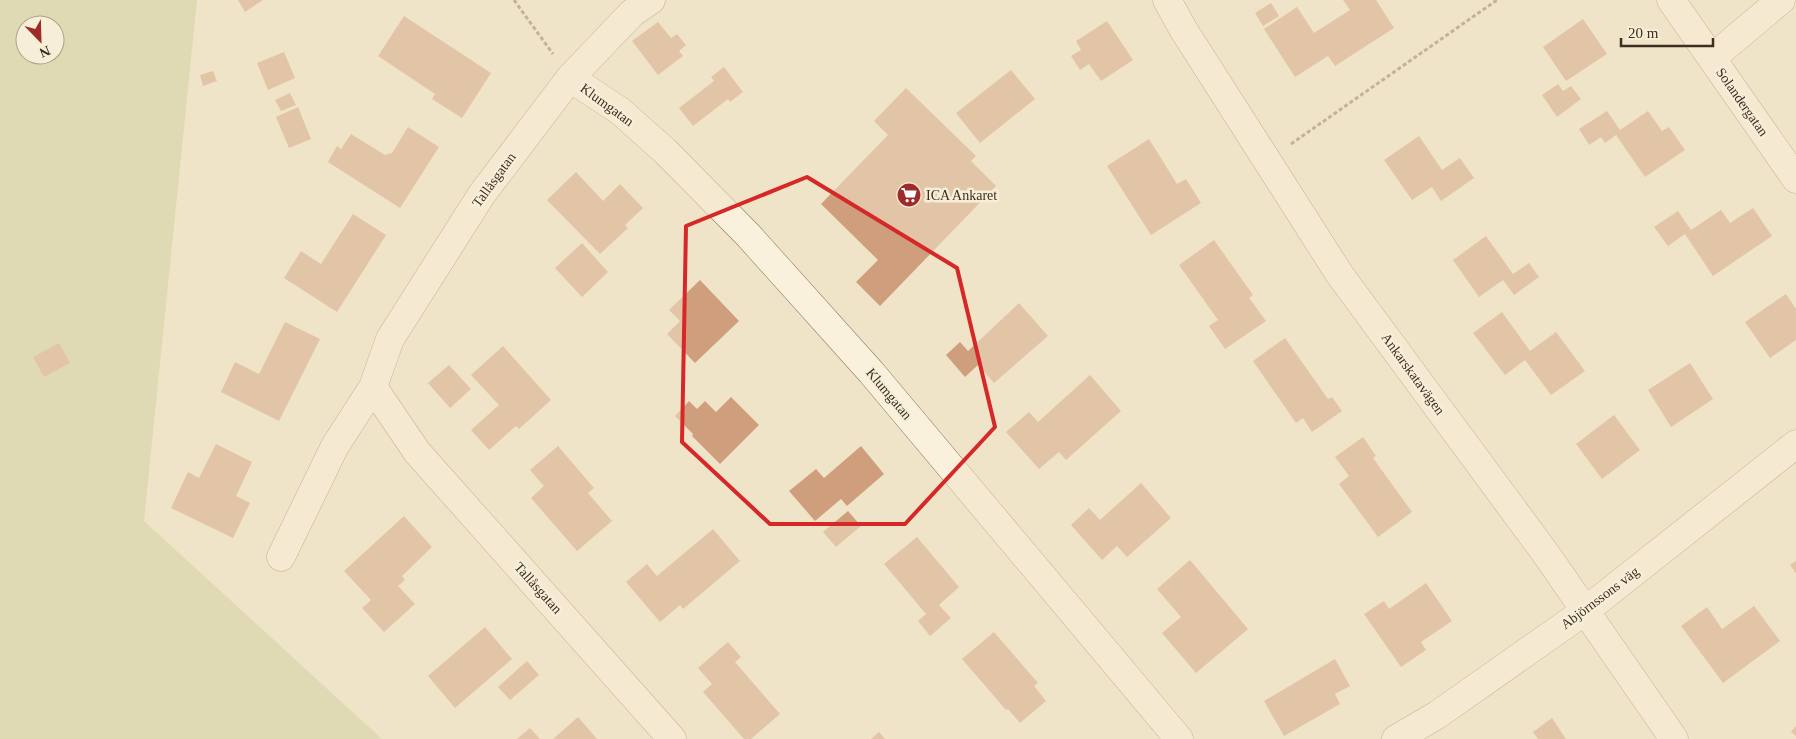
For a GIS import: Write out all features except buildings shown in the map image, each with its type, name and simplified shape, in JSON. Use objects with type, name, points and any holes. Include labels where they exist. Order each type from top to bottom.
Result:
[{"type":"street","name":"Tallåsgatan","points":[[281,557],[335,446],[373,387],[390,339],[477,202],[570,78],[632,13],[651,0]]},
{"type":"street","name":"Ankarskatavägen","points":[[1167,0],[1182,28],[1340,275],[1546,554],[1674,739]]},
{"type":"street","name":"Solandergatan","points":[[1671,0],[1796,179]]},
{"type":"street","points":[[1712,58],[1782,0]]},
{"type":"street","name":"Klumgatan","points":[[570,78],[627,118],[665,151],[748,235],[871,372],[1179,739]]},
{"type":"street","name":"Tallåsgatan","points":[[373,387],[417,452],[672,739]]},
{"type":"street","name":"Abjörnssons väg","points":[[1396,739],[1437,715],[1585,611],[1796,444]]},
{"type":"path","points":[[514,0],[570,78]]},
{"type":"path","points":[[1266,160],[1497,0]]},
{"type":"highlighted area","points":[[807,177],[957,268],[995,427],[905,524],[770,524],[682,442],[686,226]]},
{"type":"green space","points":[[0,0],[197,0],[144,521],[382,739],[0,739]]},
{"type":"place","name":"ICA Ankaret","points":[[909,195]]}]
